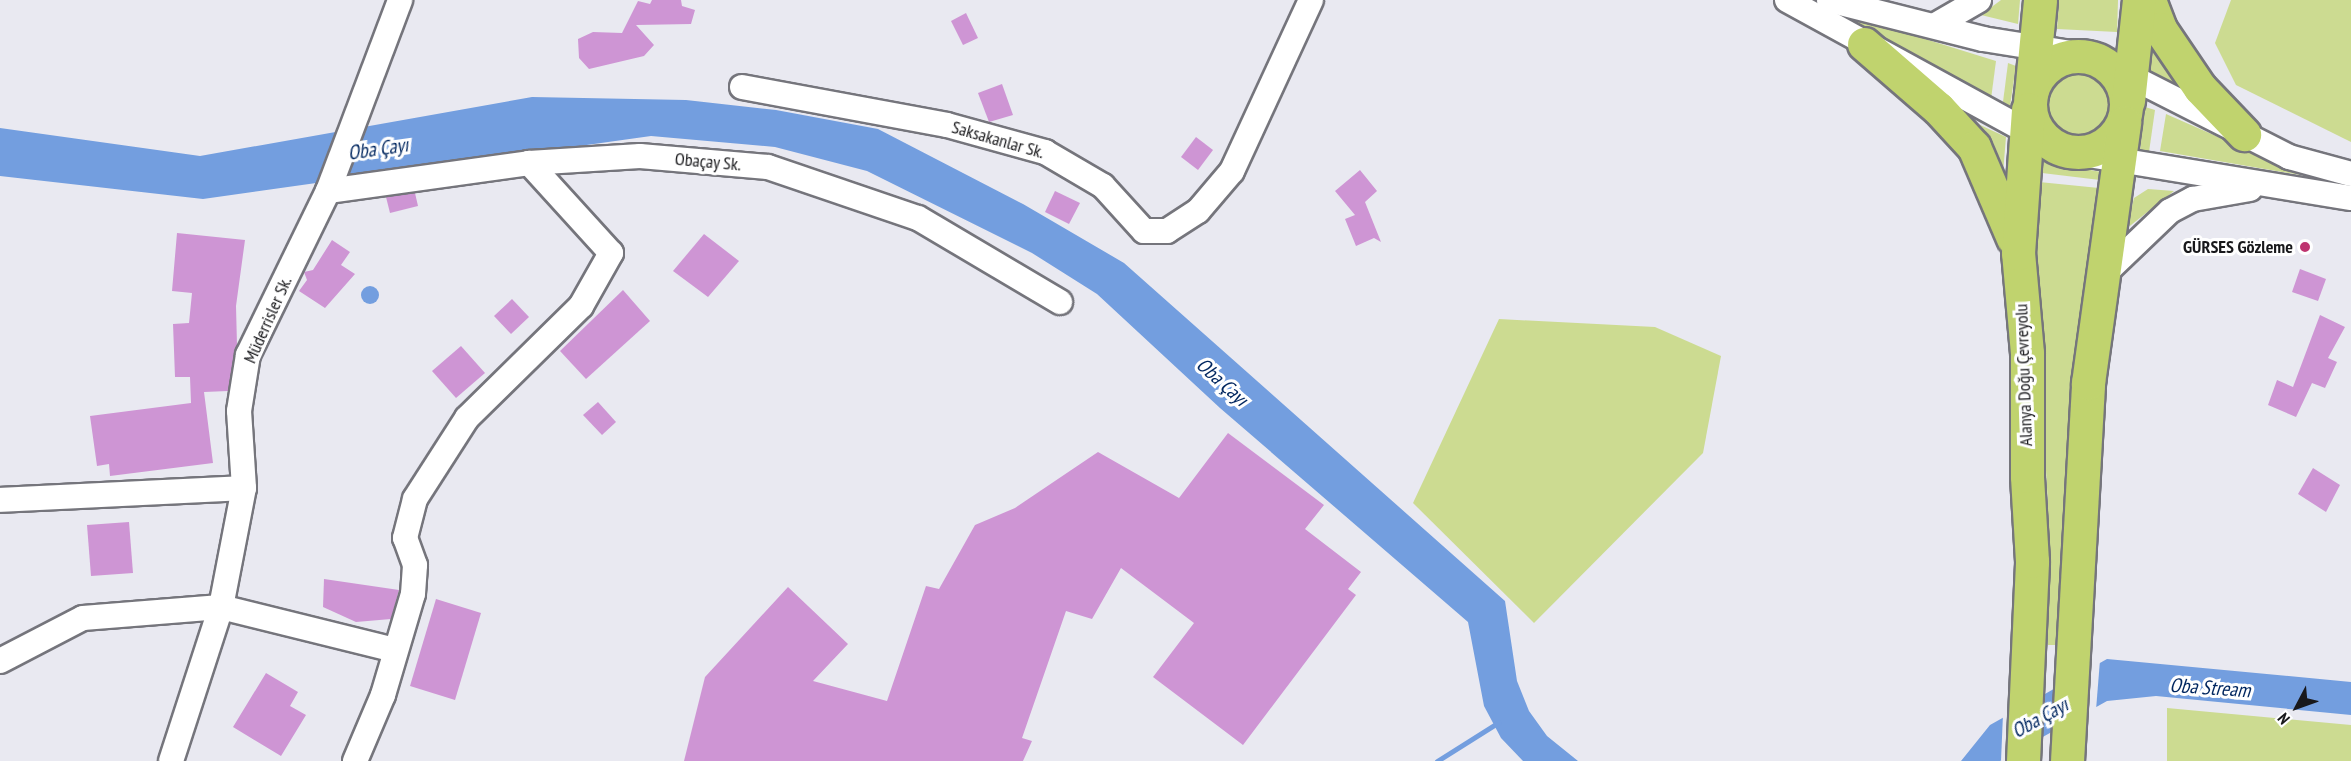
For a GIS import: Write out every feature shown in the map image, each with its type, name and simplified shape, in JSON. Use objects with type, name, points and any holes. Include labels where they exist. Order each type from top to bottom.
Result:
[{"type":"highway","name":"Alanya Doğu Çevreyolu","points":[[2023,759],[2030,642],[2027,353],[2018,253],[2042,127],[2034,47],[2040,0]]},
{"type":"highway","points":[[2115,84],[2073,56],[2052,64],[2036,80],[2042,127],[2103,147],[2115,84],[2139,0]]},
{"type":"highway","points":[[2149,0],[2160,29],[2200,88],[2244,134]]},
{"type":"highway","points":[[1864,44],[1938,108],[1974,147],[2018,253]]},
{"type":"highway","points":[[2067,754],[2088,383],[2120,160],[2115,84]]},
{"type":"street","name":"Müderrisler Sk.","points":[[171,761],[221,607],[244,488],[239,411],[248,355],[328,191],[361,112],[400,0]]},
{"type":"street","name":"Saksakanlar Sk.","points":[[742,87],[948,125],[1045,152],[1103,186],[1144,231],[1167,231],[1198,211],[1232,171],[1311,0]]},
{"type":"street","points":[[1787,0],[1864,44],[2042,127],[2120,160],[2351,198]]},
{"type":"street","points":[[1829,0],[1934,26],[2034,47],[2115,84],[2244,134],[2289,157],[2351,174]]},
{"type":"street","points":[[1934,26],[1979,0]]},
{"type":"street","name":"Obaçay Sk.","points":[[328,191],[529,163],[640,156],[768,168],[918,218],[1060,302]]},
{"type":"street","points":[[355,761],[383,695],[413,594],[415,565],[405,538],[415,499],[467,418],[581,306],[611,253],[529,163]]},
{"type":"street","points":[[2104,274],[2178,207],[2193,199],[2267,186]]},
{"type":"street","points":[[0,500],[244,488]]},
{"type":"street","points":[[0,661],[83,618],[221,607],[395,650]]},
{"type":"green space","points":[[2001,0],[2020,0],[2018,24],[1981,15]]},
{"type":"green space","points":[[2059,0],[2118,0],[2117,32],[2057,29]]},
{"type":"green space","points":[[2231,0],[2351,0],[2351,142],[2236,85],[2215,43]]},
{"type":"green space","points":[[1822,7],[1996,61],[1991,99]]},
{"type":"green space","points":[[2151,33],[2187,91],[2148,72]]},
{"type":"green space","points":[[2008,63],[2016,66],[2010,106],[2003,102]]},
{"type":"green space","points":[[2077,69],[2090,72],[2101,79],[2108,90],[2111,103],[2108,116],[2101,127],[2090,134],[2077,137],[2064,134],[2053,127],[2046,116],[2043,103],[2046,90],[2053,79],[2064,72]]},
{"type":"green space","points":[[2145,107],[2155,110],[2149,152],[2140,150]]},
{"type":"green space","points":[[2166,114],[2257,154],[2341,182],[2160,151]]},
{"type":"green space","points":[[1965,118],[2006,137],[2003,173]]},
{"type":"green space","points":[[2043,161],[2101,172],[2100,180],[2042,173]]},
{"type":"green space","points":[[2039,182],[2099,188],[2072,380],[2061,645],[2048,645],[2048,505],[2035,279]]},
{"type":"green space","points":[[2148,189],[2174,191],[2126,229],[2134,198]]},
{"type":"green space","points":[[1499,319],[1655,327],[1721,356],[1703,453],[1534,623],[1413,503]]},
{"type":"green space","points":[[2167,708],[2351,725],[2351,761],[2167,761]]},
{"type":"water","name":"Oba Çayı","points":[[532,97],[686,100],[776,110],[878,129],[1023,204],[1124,263],[1505,601],[1517,681],[1529,711],[1547,736],[1578,761],[1523,761],[1501,738],[1484,706],[1468,622],[1220,408],[1097,294],[1032,253],[867,171],[775,147],[651,136],[203,199],[0,176],[0,128],[200,156]]},
{"type":"water","points":[[366,286],[374,286],[379,291],[377,302],[366,304],[361,299],[361,291]]},
{"type":"water","points":[[2107,659],[2351,682],[2351,715],[2156,696],[2107,701],[2000,761],[1961,761],[1990,725]]},
{"type":"pier","points":[[2100,660],[2096,710],[2054,734],[2058,683]]},
{"type":"pier","points":[[2045,690],[2041,741],[2001,761],[2003,714]]},
{"type":"building","points":[[652,0],[681,0],[682,6],[695,10],[691,24],[636,25],[654,45],[644,56],[589,69],[579,58],[578,39],[593,32],[622,33],[638,1],[650,4]]},
{"type":"building","points":[[966,13],[978,38],[963,45],[951,21]]},
{"type":"building","points":[[1002,84],[1013,115],[989,122],[978,93]]},
{"type":"building","points":[[1196,137],[1213,150],[1198,170],[1181,157]]},
{"type":"building","points":[[1360,170],[1377,191],[1365,202],[1381,242],[1374,238],[1356,246],[1345,219],[1355,215],[1335,191]]},
{"type":"building","points":[[1055,191],[1080,203],[1069,224],[1045,212]]},
{"type":"building","points":[[415,193],[418,206],[390,213],[386,197]]},
{"type":"building","points":[[177,233],[245,240],[236,306],[237,345],[228,391],[204,392],[213,463],[110,476],[109,464],[97,466],[90,416],[191,403],[190,377],[175,377],[173,324],[189,323],[192,293],[172,291]]},
{"type":"building","points":[[704,234],[739,261],[708,297],[673,271]]},
{"type":"building","points":[[332,240],[350,252],[341,265],[355,274],[325,308],[299,291],[307,280],[304,272],[313,270]]},
{"type":"building","points":[[2300,269],[2326,279],[2318,301],[2292,292]]},
{"type":"building","points":[[623,290],[650,321],[586,379],[560,351]]},
{"type":"building","points":[[512,299],[529,317],[511,334],[494,316]]},
{"type":"building","points":[[2320,315],[2345,327],[2328,358],[2337,362],[2325,388],[2312,383],[2296,417],[2268,405],[2277,380],[2293,387]]},
{"type":"building","points":[[461,346],[485,373],[456,398],[432,371]]},
{"type":"building","points":[[598,402],[616,422],[602,435],[583,415]]},
{"type":"building","points":[[1228,433],[1324,505],[1305,529],[1361,572],[1348,589],[1356,595],[1243,745],[1153,677],[1194,623],[1121,568],[1092,619],[1066,611],[1022,738],[1032,741],[1023,761],[684,761],[705,677],[788,587],[848,644],[813,681],[887,701],[926,586],[939,589],[975,525],[1015,508],[1098,452],[1179,498]]},
{"type":"building","points":[[2313,468],[2340,485],[2326,512],[2298,494]]},
{"type":"building","points":[[129,522],[133,573],[91,576],[87,525]]},
{"type":"building","points":[[324,579],[399,590],[391,619],[356,622],[323,607]]},
{"type":"building","points":[[436,599],[481,613],[455,700],[410,686]]},
{"type":"building","points":[[266,673],[298,692],[290,706],[306,715],[281,756],[233,727]]},
{"type":"waterway","points":[[1437,761],[1499,722]]},
{"type":"place","name":"GÜRSES Gözleme","points":[[2305,247]]},
{"type":"water label","name":"Oba Stream","points":[[2210,688]]}]
